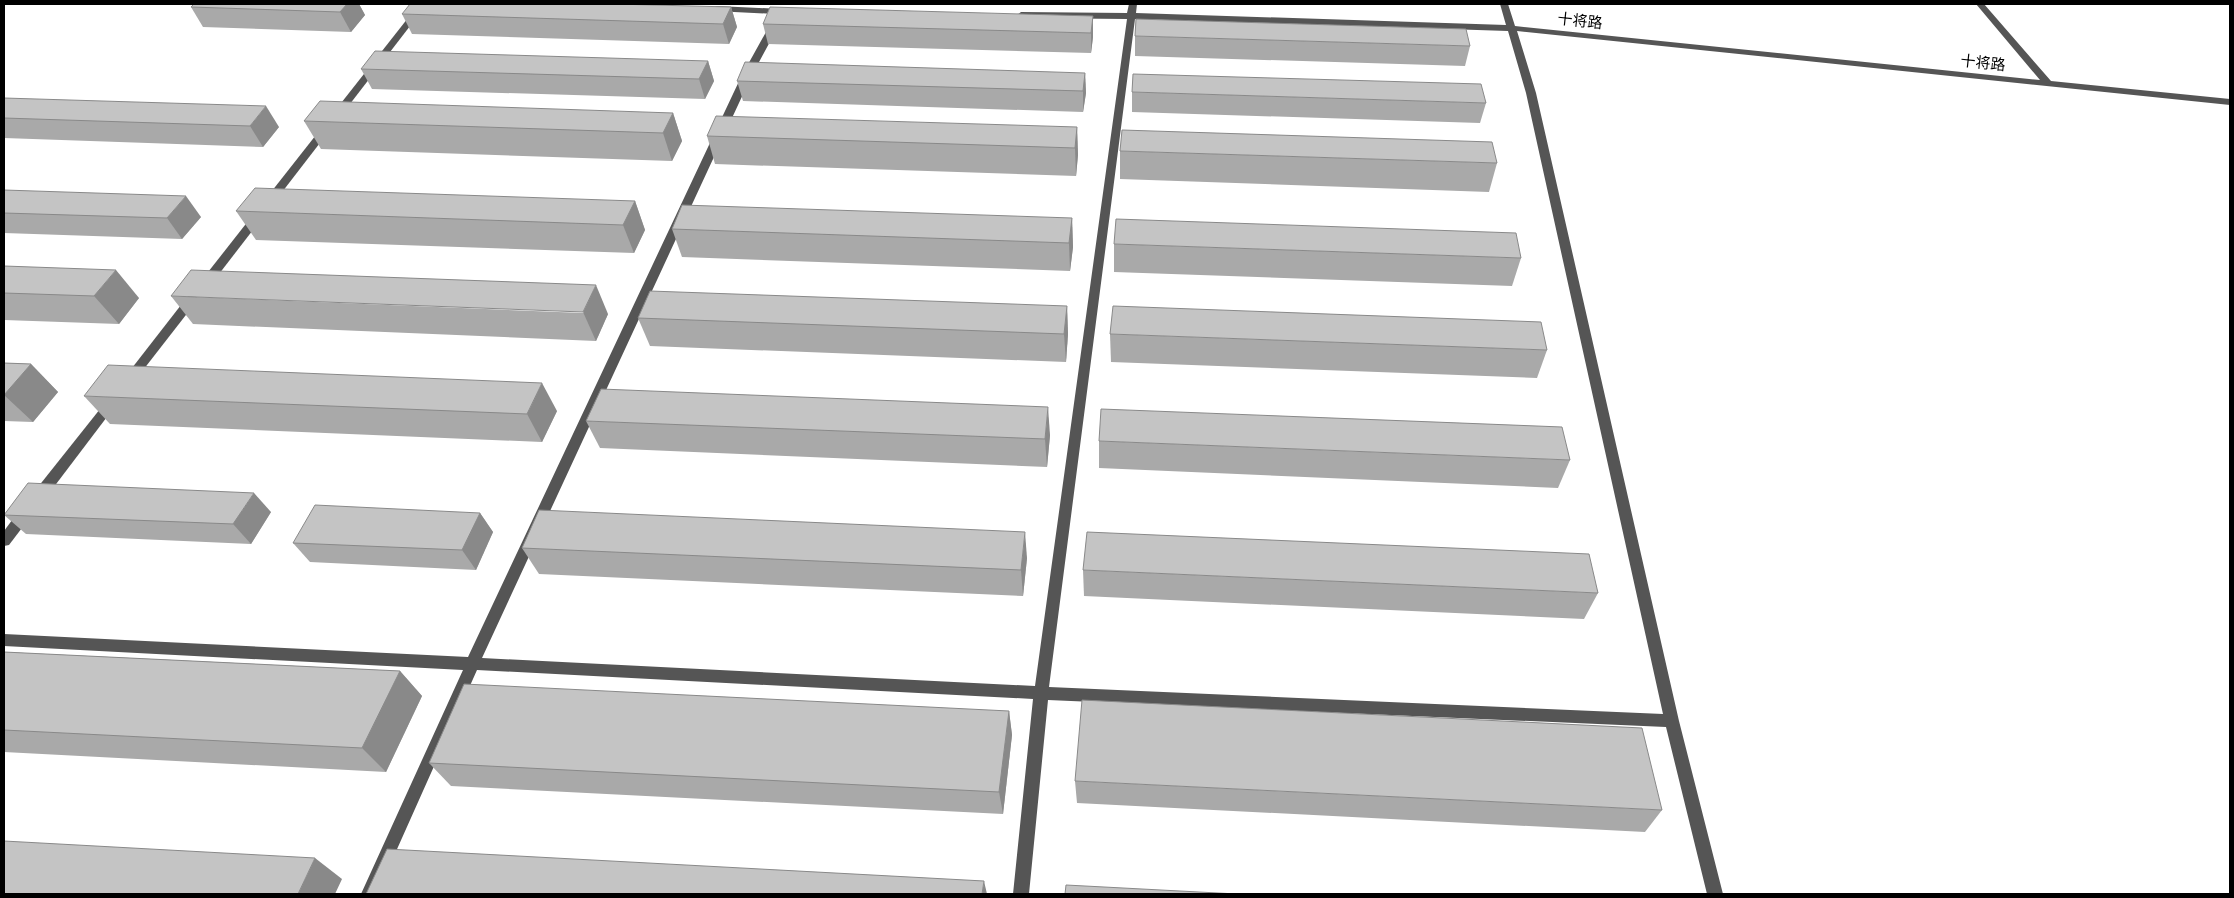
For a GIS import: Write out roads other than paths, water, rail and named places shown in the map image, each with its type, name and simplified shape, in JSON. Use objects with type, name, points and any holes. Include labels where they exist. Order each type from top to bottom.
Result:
[{"type":"street","points":[[4,541],[423,4]]},
{"type":"street","points":[[1504,4],[1531,93],[1672,721],[1715,894]]},
{"type":"street","points":[[1980,4],[2048,83]]},
{"type":"street","points":[[704,9],[786,9]]},
{"type":"street","points":[[368,894],[472,665],[746,78],[786,9]]},
{"type":"street","points":[[1021,894],[1041,693],[1132,10]]},
{"type":"street","name":"十将路","points":[[1012,14],[1132,10],[1511,28],[2230,102]]},
{"type":"street","points":[[4,640],[1041,693],[1672,721]]}]
